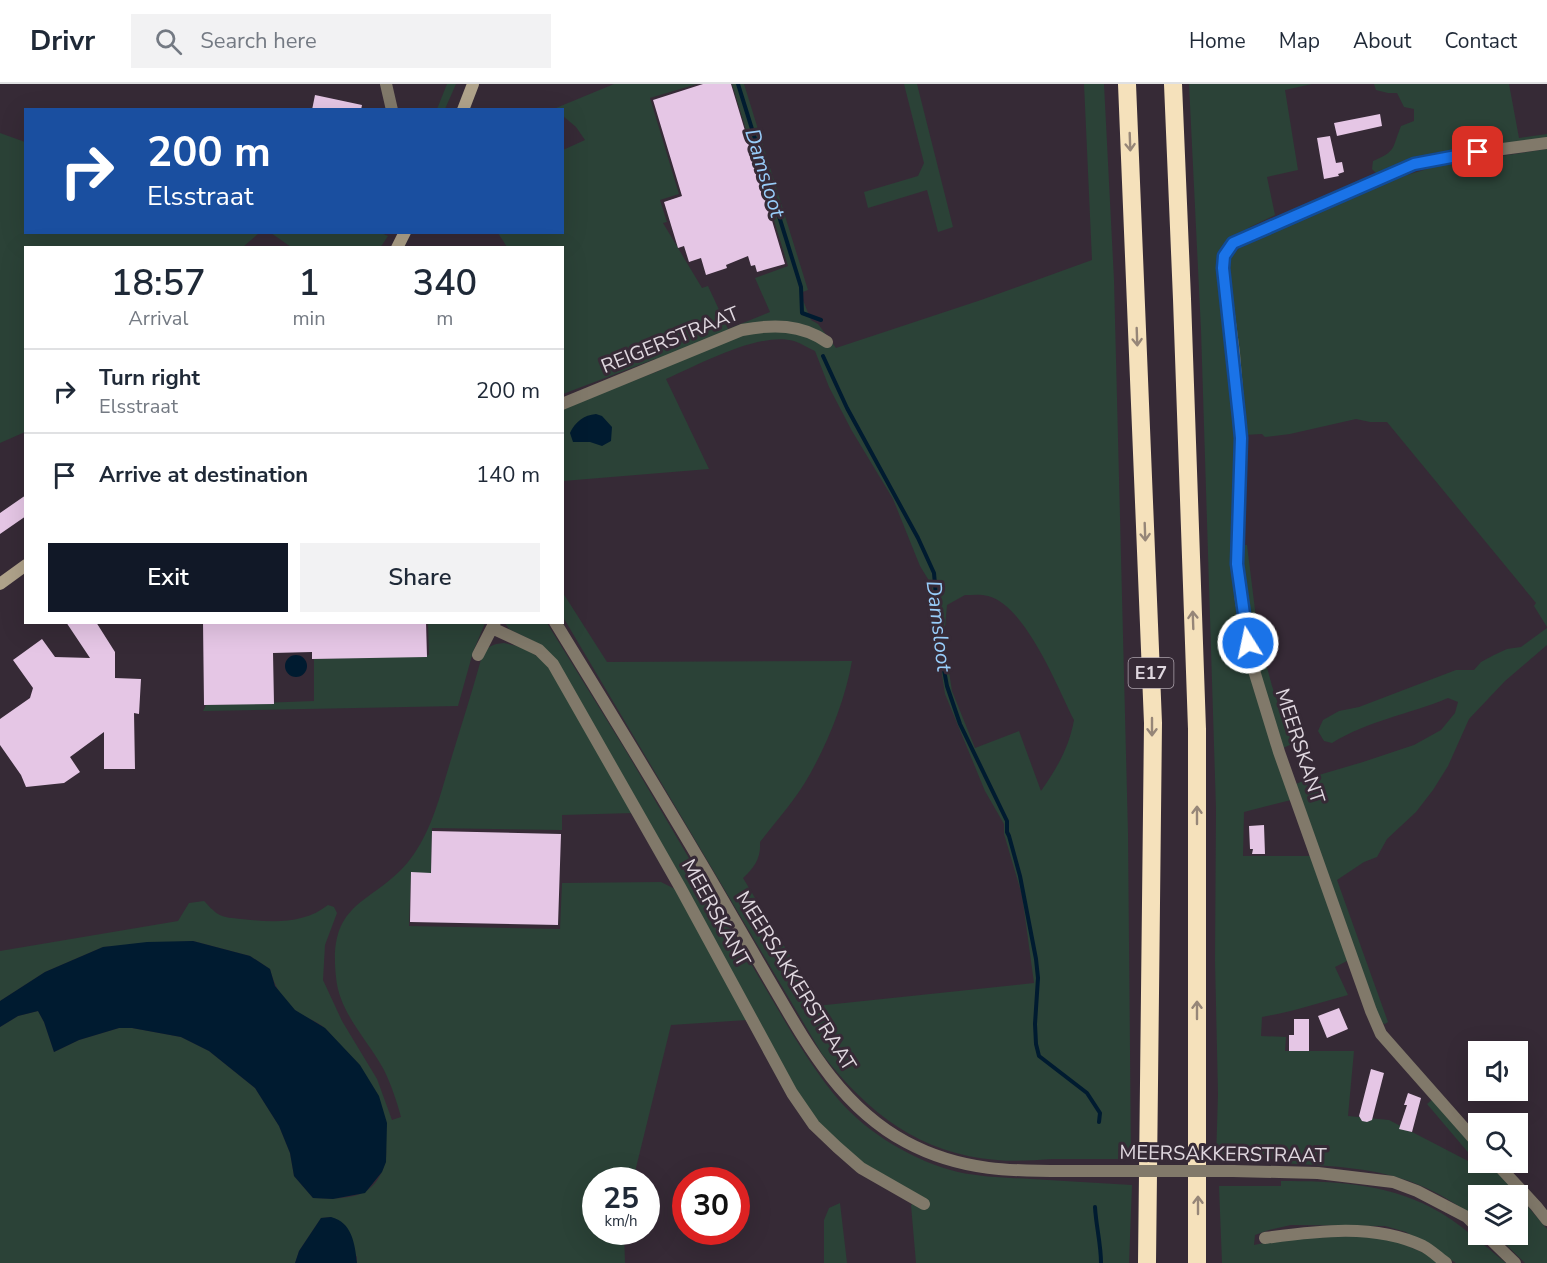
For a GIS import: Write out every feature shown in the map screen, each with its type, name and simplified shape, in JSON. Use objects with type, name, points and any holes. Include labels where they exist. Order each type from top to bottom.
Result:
[{"type":"highway","name":"E17","points":[[1128,84],[1153,723],[1147,1263]]},
{"type":"highway","name":"E17","points":[[1173,84],[1197,729],[1197,1263]]},
{"type":"main road","points":[[464,108],[473,84]]},
{"type":"main road","points":[[0,584],[24,567]]},
{"type":"street","points":[[386,84],[392,108]]},
{"type":"street","name":"MEERSKANT","points":[[1468,1133],[1381,1034],[1279,752],[1252,664],[1237,564],[1241,438],[1234,353],[1223,268],[1224,256],[1233,243],[1414,164],[1458,154],[1547,143]]},
{"type":"street","name":"REIGERSTRAAT","points":[[564,403],[742,330],[760,326],[795,328],[812,332],[827,342]]},
{"type":"street","name":"MEERSAKKERSTRAAT","points":[[556,624],[697,856],[794,1022],[831,1079],[865,1114],[906,1142],[966,1165],[1002,1171],[1318,1173],[1393,1182],[1417,1191],[1468,1218]]},
{"type":"street","name":"MEERSKANT","points":[[478,655],[493,625],[539,650],[553,664],[680,887],[792,1093],[814,1125],[861,1168],[924,1204]]},
{"type":"street","points":[[1505,1173],[1547,1220]]},
{"type":"street","points":[[1265,1238],[1328,1230],[1380,1233],[1424,1247],[1446,1263]]},
{"type":"street","points":[[1496,1245],[1515,1263]]},
{"type":"green space","points":[[447,84],[456,84],[445,108],[437,108]]},
{"type":"green space","points":[[614,84],[697,84],[650,98],[679,194],[660,200],[667,222],[663,223],[702,288],[708,286],[728,329],[770,312],[755,278],[788,266],[732,84],[744,84],[808,290],[800,293],[811,320],[818,324],[836,348],[1092,260],[1084,84],[1104,84],[1114,280],[1128,833],[1131,1159],[1011,1161],[969,1156],[944,1149],[898,1127],[858,1095],[822,1054],[564,619],[564,595],[607,662],[852,661],[841,705],[817,761],[799,792],[760,842],[756,862],[743,878],[795,964],[816,1006],[1034,983],[1022,895],[1004,834],[1004,824],[985,791],[945,694],[932,612],[931,584],[920,566],[893,499],[852,431],[829,387],[815,351],[794,341],[780,339],[764,341],[729,351],[666,379],[709,469],[564,481],[564,408],[661,370],[655,359],[564,394],[564,246],[506,246],[499,234],[564,234],[564,150],[585,140],[576,127],[564,117],[564,108],[556,108]],"holes":[[[965,595],[988,596],[1002,603],[1015,615],[1039,649],[1074,720],[1062,757],[1041,791],[1019,731],[975,748],[952,691],[944,639],[947,605]]]},
{"type":"green space","points":[[904,84],[917,84],[953,227],[938,232],[927,190],[868,208],[864,192],[918,176],[924,163]]},
{"type":"green space","points":[[1189,84],[1312,84],[1285,90],[1298,170],[1267,177],[1275,215],[1250,227],[1227,244],[1236,438],[1238,609],[1243,650],[1254,690],[1291,800],[1244,812],[1243,856],[1311,856],[1349,960],[1335,967],[1348,995],[1262,1017],[1261,1036],[1286,1037],[1285,1051],[1354,1051],[1348,1116],[1389,1120],[1468,1161],[1468,1173],[1499,1173],[1510,1185],[1468,1185],[1468,1213],[1432,1191],[1386,1174],[1338,1167],[1283,1163],[1282,1159],[1216,1160],[1218,1094],[1215,961],[1216,809],[1201,330]]},
{"type":"green space","points":[[1374,84],[1509,84],[1519,138],[1547,134],[1547,139],[1434,153],[1376,173],[1372,169],[1373,161],[1390,151],[1401,126],[1414,121],[1414,109],[1404,107],[1397,93],[1376,90]]},
{"type":"green space","points":[[0,133],[24,142],[24,234],[258,234],[244,246],[24,246],[24,432],[0,443]]},
{"type":"green space","points":[[1547,149],[1547,627],[1534,606],[1536,603],[1387,422],[1356,419],[1290,434],[1265,437],[1262,434],[1244,435],[1228,266],[1232,256],[1240,247],[1397,178],[1437,166]]},
{"type":"green space","points":[[272,234],[384,234],[388,236],[381,246],[290,246]]},
{"type":"green space","points":[[1241,545],[1247,545],[1258,634],[1272,686],[1292,744],[1283,748],[1257,663],[1245,602]]},
{"type":"green space","points":[[428,624],[485,624],[473,652],[458,706],[203,711],[206,705],[314,701],[314,659],[429,655]]},
{"type":"green space","points":[[506,624],[548,624],[626,751],[793,1035],[826,1084],[850,1112],[878,1135],[909,1153],[958,1172],[994,1177],[1132,1185],[1129,1263],[916,1263],[911,1205],[919,1198],[860,1162],[812,1117],[541,645],[509,629]]},
{"type":"green space","points":[[1547,628],[1547,645],[1505,681],[1469,719],[1448,766],[1416,812],[1387,839],[1377,857],[1364,862],[1337,880],[1388,1022],[1381,1023],[1296,784],[1414,745],[1441,730],[1455,713],[1458,702],[1448,698],[1374,723],[1332,743],[1324,741],[1318,731],[1323,720],[1339,711],[1359,707],[1456,670],[1474,670],[1481,662],[1494,655],[1507,649],[1521,647]]},
{"type":"green space","points":[[504,643],[522,647],[545,661],[634,813],[562,815],[562,830],[432,828],[431,873],[411,873],[409,926],[560,929],[562,883],[661,882],[675,889],[747,1020],[671,1025],[636,1167],[582,1167],[582,1245],[624,1245],[625,1263],[357,1263],[357,1257],[331,1217],[321,1218],[299,1251],[295,1263],[0,1263],[0,1027],[18,1016],[38,1011],[54,1052],[79,1040],[119,1028],[132,1028],[181,1037],[209,1051],[255,1088],[279,1126],[290,1153],[294,1176],[313,1198],[346,1198],[365,1192],[372,1186],[379,1177],[386,1155],[386,1129],[377,1097],[327,1030],[291,1007],[279,992],[270,969],[250,956],[193,941],[103,947],[45,972],[0,1001],[0,951],[178,921],[189,903],[204,901],[223,916],[263,921],[297,919],[328,905],[334,907],[337,913],[325,945],[323,980],[342,1021],[377,1079],[392,1120],[401,1117],[384,1070],[348,1014],[338,990],[335,950],[339,930],[347,916],[358,904],[400,871],[420,844],[439,800],[482,656],[486,650],[496,644]]},
{"type":"green space","points":[[1434,1098],[1468,1137],[1468,1152],[1427,1104]]},
{"type":"green space","points":[[1281,1181],[1339,1183],[1396,1193],[1432,1208],[1452,1220],[1468,1232],[1468,1245],[1484,1245],[1506,1263],[1456,1263],[1406,1232],[1385,1226],[1291,1225],[1255,1235],[1254,1245],[1283,1239],[1372,1235],[1403,1244],[1440,1263],[1222,1263],[1219,1186],[1281,1186]]},
{"type":"green space","points":[[840,1203],[847,1263],[824,1263],[824,1220],[829,1208]]},
{"type":"green space","points":[[1528,1207],[1547,1229],[1547,1263],[1525,1263],[1506,1245],[1528,1245]]},
{"type":"water","points":[[596,414],[602,416],[612,427],[611,441],[602,446],[590,442],[573,442],[570,433],[574,426],[580,420]]},
{"type":"water","points":[[296,655],[304,658],[307,666],[304,674],[296,677],[288,674],[285,666],[288,658]]},
{"type":"water","points":[[193,941],[250,956],[270,969],[275,986],[295,1010],[325,1028],[360,1065],[379,1096],[387,1123],[386,1162],[382,1172],[365,1193],[333,1199],[313,1198],[294,1176],[290,1153],[279,1126],[255,1088],[209,1051],[181,1037],[132,1028],[119,1028],[79,1040],[54,1052],[38,1011],[18,1016],[0,1027],[0,1001],[45,972],[103,947],[147,942]]},
{"type":"water","points":[[331,1217],[348,1229],[357,1263],[295,1263],[299,1251],[321,1218]]},
{"type":"building","points":[[703,84],[731,84],[785,264],[757,272],[755,265],[751,266],[748,256],[726,265],[727,268],[706,275],[701,258],[689,262],[684,246],[678,248],[664,202],[682,196],[653,100]]},
{"type":"building","points":[[315,95],[362,105],[361,108],[312,108]]},
{"type":"building","points":[[1380,114],[1382,126],[1337,136],[1334,123]]},
{"type":"building","points":[[1330,136],[1336,163],[1342,162],[1344,172],[1338,174],[1339,176],[1324,179],[1317,138]]},
{"type":"building","points":[[24,496],[24,517],[0,534],[0,513]]},
{"type":"building","points":[[67,624],[97,624],[115,652],[115,678],[141,679],[139,714],[134,713],[135,769],[104,769],[104,732],[70,757],[80,772],[64,783],[26,787],[21,775],[0,745],[0,719],[30,698],[33,688],[13,660],[42,639],[55,657],[90,658]]},
{"type":"building","points":[[203,624],[426,624],[427,657],[312,659],[312,652],[273,653],[274,704],[204,705]]},
{"type":"building","points":[[1264,825],[1265,854],[1252,854],[1249,826]]},
{"type":"building","points":[[432,831],[561,834],[558,925],[410,922],[411,872],[431,873]]},
{"type":"building","points":[[1339,1008],[1348,1029],[1327,1038],[1318,1016]]},
{"type":"building","points":[[1294,1019],[1309,1019],[1309,1051],[1289,1051],[1289,1035],[1294,1035]]},
{"type":"building","points":[[1371,1069],[1384,1073],[1372,1120],[1367,1122],[1362,1121],[1359,1116]]},
{"type":"building","points":[[1408,1093],[1421,1098],[1412,1132],[1399,1129],[1407,1105],[1404,1105]]},
{"type":"waterway","name":"Damsloot","points":[[738,84],[801,287],[802,313],[821,320]]},
{"type":"waterway","name":"Damsloot","points":[[823,356],[847,408],[918,538],[934,573],[941,654],[947,686],[960,724],[1007,821],[1009,836]]},
{"type":"waterway","name":"Damsloot","points":[[1009,836],[1020,876],[1036,959],[1038,978],[1035,1024],[1039,1056],[1087,1093],[1100,1113],[1099,1122]]},
{"type":"waterway","name":"Damsloot","points":[[1095,1207],[1101,1263]]},
{"type":"route","points":[[1248,643],[1237,564],[1241,438],[1234,353],[1223,268],[1224,256],[1233,243],[1414,164],[1478,152]]}]
